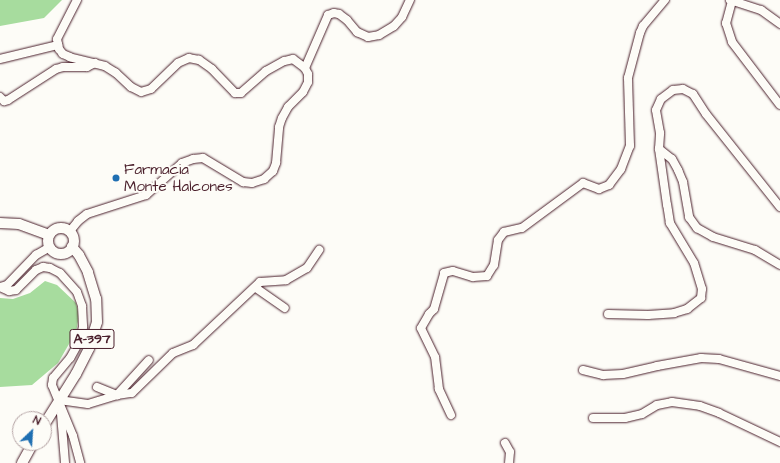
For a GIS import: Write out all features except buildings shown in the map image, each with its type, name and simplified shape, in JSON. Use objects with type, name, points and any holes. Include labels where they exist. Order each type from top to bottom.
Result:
[{"type":"main road","points":[[0,223],[19,224],[49,234],[59,228],[70,231],[73,238],[72,247],[69,250],[57,253],[50,247],[48,239],[49,234]]},
{"type":"main road","name":"A-397","points":[[52,411],[76,374],[86,354],[97,322],[96,299],[88,272],[79,255],[72,247]]},
{"type":"main road","points":[[22,463],[29,451]]},
{"type":"street","points":[[70,231],[78,221],[87,214],[146,195],[182,163],[193,159],[204,158],[243,182],[252,182],[264,179],[274,171],[279,127],[282,118],[288,107],[303,92],[308,82],[308,74],[305,68],[294,60],[284,61],[266,71],[241,93],[235,93],[212,69],[199,60],[189,58],[178,62],[151,89],[141,92],[131,87],[116,73],[105,66],[63,54],[59,49],[57,39],[77,0]]},
{"type":"street","points":[[305,68],[328,15],[334,13],[339,14],[347,20],[356,32],[368,37],[379,35],[394,26],[402,16],[410,0]]},
{"type":"street","points":[[451,415],[439,389],[435,357],[421,328],[429,314],[434,309],[444,273],[452,271],[473,277],[487,276],[494,265],[498,240],[504,232],[522,228],[583,183],[599,188],[609,185],[621,169],[630,146],[628,78],[640,33],[643,26],[665,0]]},
{"type":"street","points":[[780,24],[761,10],[731,0],[726,23],[732,42],[780,105]]},
{"type":"street","points":[[0,59],[58,45]]},
{"type":"street","points":[[0,97],[4,101],[8,100],[56,69],[63,67],[87,67],[95,63]]},
{"type":"street","points":[[608,314],[648,315],[674,313],[687,309],[701,298],[702,289],[694,263],[670,224],[668,216],[659,149],[660,132],[656,110],[661,99],[672,90],[683,89],[693,94],[720,132],[780,207]]},
{"type":"street","points":[[659,149],[672,159],[678,170],[683,182],[689,216],[697,228],[713,237],[755,250],[780,265]]},
{"type":"street","points":[[0,287],[8,284],[36,255],[50,247]]},
{"type":"street","points":[[59,400],[88,404],[117,395],[132,393],[173,353],[193,345],[256,288],[260,282],[286,280],[307,268],[319,250]]},
{"type":"street","points":[[0,287],[9,291],[16,290],[36,270],[43,267],[50,268],[60,273],[77,292],[82,306],[83,327],[70,358],[53,378],[52,385],[73,436],[80,463]]},
{"type":"street","points":[[256,288],[285,308]]},
{"type":"street","points":[[583,370],[603,375],[623,374],[701,358],[713,358],[780,376]]},
{"type":"street","points":[[117,395],[149,360]]},
{"type":"street","points":[[97,387],[117,395]]},
{"type":"street","points":[[59,400],[65,463]]},
{"type":"street","points":[[593,418],[625,418],[642,414],[657,405],[672,402],[693,405],[719,413],[780,442]]},
{"type":"street","points":[[505,443],[510,452],[509,463]]},
{"type":"green space","points":[[0,0],[62,0],[44,18],[0,26]]},
{"type":"green space","points":[[45,281],[57,285],[76,303],[79,316],[76,332],[58,363],[32,385],[0,387],[0,298],[13,299],[30,293]]},
{"type":"place","name":"Farmacia Monte Halcones","points":[[116,178]]}]
